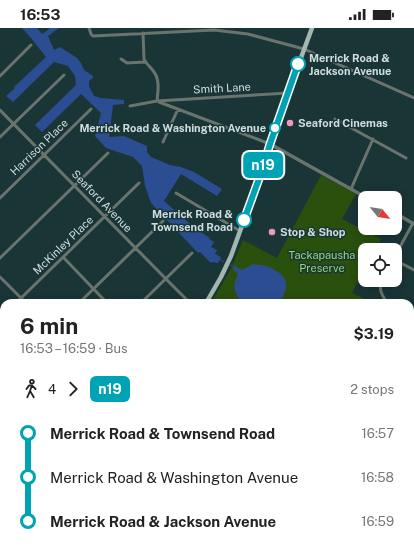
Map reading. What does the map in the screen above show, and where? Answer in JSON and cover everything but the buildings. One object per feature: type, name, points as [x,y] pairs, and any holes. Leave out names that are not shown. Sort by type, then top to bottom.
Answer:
[{"type":"main road","points":[[208,299],[221,278],[231,256],[312,28]]},
{"type":"street","points":[[89,28],[93,36],[214,29],[248,34],[304,49],[414,98]]},
{"type":"street","points":[[136,34],[137,28]]},
{"type":"street","points":[[143,33],[144,58],[157,78],[157,101],[270,144],[358,193]]},
{"type":"street","points":[[0,76],[31,46]]},
{"type":"street","points":[[121,59],[127,62],[146,62]]},
{"type":"street","points":[[0,137],[64,75]]},
{"type":"street","name":"Smith Lane","points":[[130,106],[157,101],[288,93]]},
{"type":"street","name":"Harrison Place","points":[[0,198],[91,109]]},
{"type":"street","points":[[163,142],[178,109]]},
{"type":"street","name":"Seaford Avenue","points":[[0,110],[186,299]]},
{"type":"street","points":[[335,119],[406,158]]},
{"type":"street","points":[[351,189],[373,139]]},
{"type":"street","points":[[0,258],[108,153]]},
{"type":"street","name":"McKinley Place","points":[[21,298],[139,183]]},
{"type":"street","points":[[176,193],[240,231]]},
{"type":"street","points":[[402,217],[414,224],[402,244]]},
{"type":"street","points":[[83,299],[163,221]]},
{"type":"street","points":[[145,299],[192,253]]},
{"type":"street","points":[[63,257],[103,299]]},
{"type":"street","points":[[402,264],[414,270]]},
{"type":"street","points":[[0,277],[21,298]]},
{"type":"street","points":[[380,287],[381,294],[384,299]]},
{"type":"green space","name":"Tackapausha Preserve","points":[[321,175],[356,194],[342,219],[358,227],[358,235],[373,235],[381,239],[379,243],[358,243],[358,281],[352,293],[365,299],[213,299],[231,269],[243,240],[277,258]]},
{"type":"water","points":[[22,28],[37,28],[42,34],[49,28],[59,28],[48,36],[54,50],[60,47],[77,58],[84,70],[93,76],[93,78],[89,81],[89,86],[94,96],[124,100],[124,104],[113,105],[109,137],[124,136],[147,146],[147,152],[151,157],[170,165],[194,172],[222,189],[217,196],[181,174],[164,201],[196,229],[214,242],[211,247],[217,250],[215,254],[221,257],[218,263],[211,263],[200,252],[198,253],[151,203],[145,186],[142,166],[133,157],[106,148],[95,136],[101,113],[81,94],[42,132],[35,125],[76,85],[75,76],[68,66],[54,62],[13,102],[6,96],[46,57]]},
{"type":"water","points":[[253,264],[270,267],[278,272],[285,279],[286,283],[284,295],[282,299],[240,299],[235,289],[235,282],[238,274],[233,269],[235,266],[242,270]]},
{"type":"waterway","points":[[219,259],[224,262]]},
{"type":"waterway","points":[[230,265],[235,268]]},
{"type":"bus line","name":"n19","points":[[244,220],[298,64]]},
{"type":"place","name":"Merrick Road & Jackson Avenue","points":[[298,64]]},
{"type":"place","name":"Seaford Cinemas","points":[[290,123]]},
{"type":"place","name":"Merrick Road & Washington Avenue","points":[[275,128]]},
{"type":"place","name":"Merrick Road & Townsend Road","points":[[244,220]]},
{"type":"place","name":"Stop & Shop","points":[[272,232]]}]
